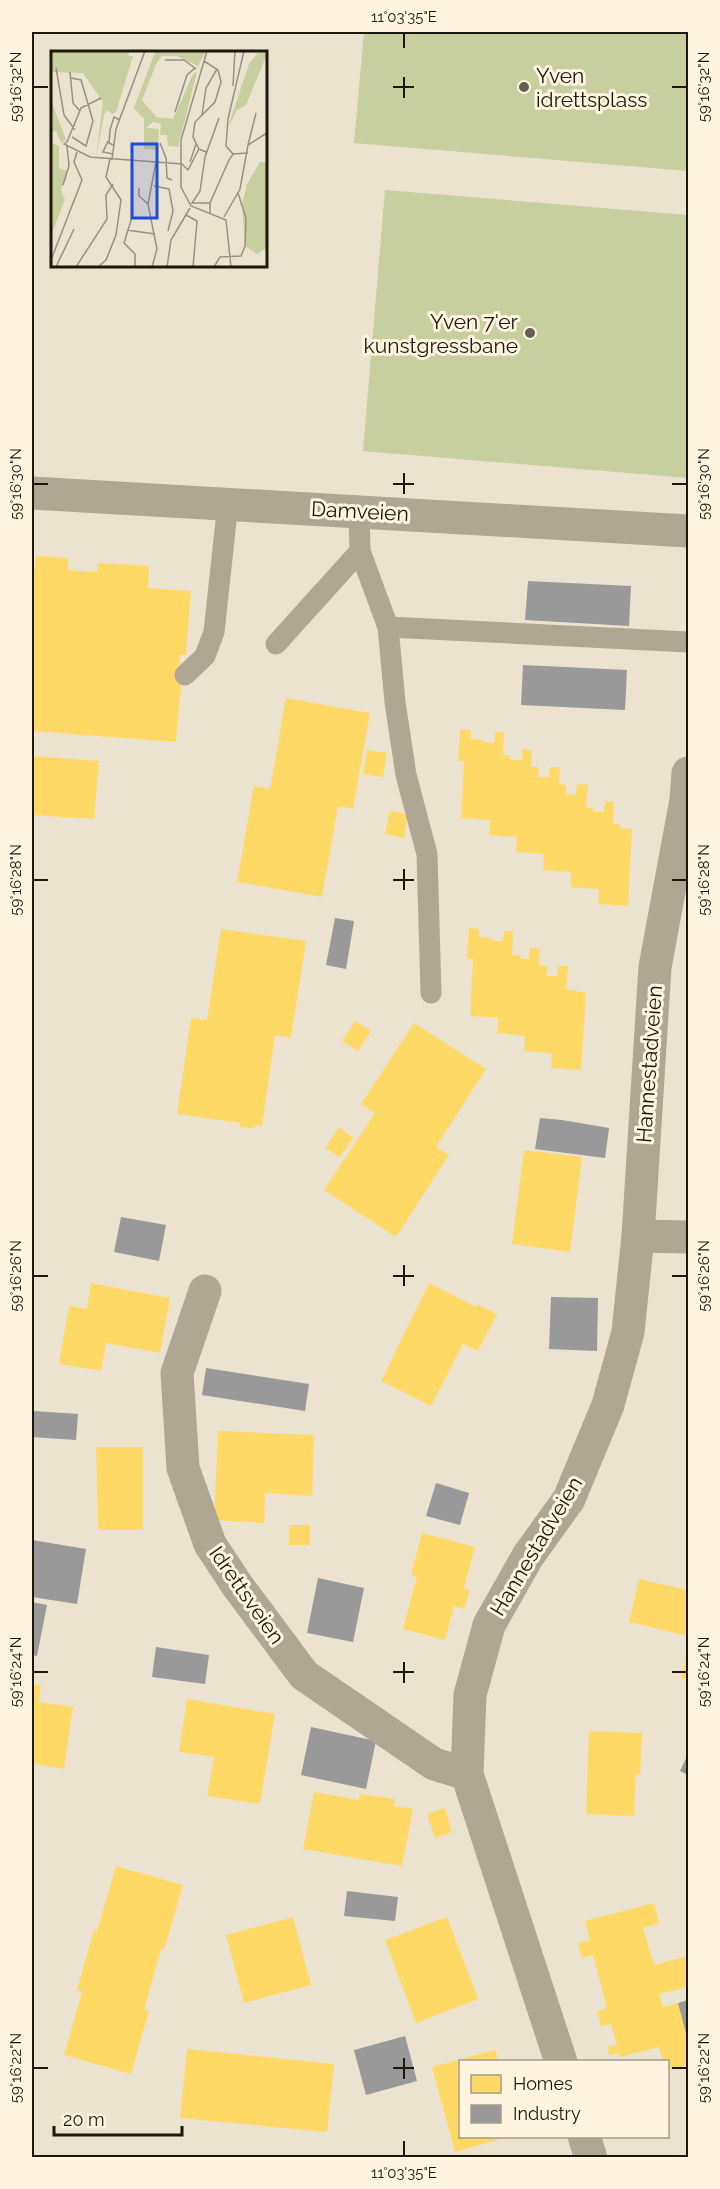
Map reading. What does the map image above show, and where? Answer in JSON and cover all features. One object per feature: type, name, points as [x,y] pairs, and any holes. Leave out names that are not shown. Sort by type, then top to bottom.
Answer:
[{"type":"street","name":"Damveien","points":[[32,493],[688,531]]},
{"type":"street","name":"Hannestadveien","points":[[561,2060],[467,1774],[470,1695],[489,1625],[528,1556],[569,1499],[608,1405],[628,1332],[638,1236],[655,967],[686,800],[688,773]]},
{"type":"street","points":[[638,1236],[688,1238]]},
{"type":"street","name":"Idrettsveien","points":[[205,1291],[177,1373],[183,1468],[210,1544],[237,1585],[304,1674],[434,1764],[467,1774]]},
{"type":"street","points":[[585,2138],[591,2157]]},
{"type":"lane","points":[[185,675],[205,656],[214,632],[228,503]]},
{"type":"lane","points":[[359,511],[360,551],[388,627],[395,702],[406,775],[427,854],[431,993]]},
{"type":"lane","points":[[276,644],[360,551]]},
{"type":"lane","points":[[388,627],[688,642]]},
{"type":"green space","name":"Yven idrettsplass","points":[[364,32],[688,32],[688,171],[354,143]]},
{"type":"green space","name":"Yven 7'er kunstgressbane","points":[[385,190],[688,215],[688,478],[363,451]]},
{"type":"building: Homes","points":[[36,556],[68,558],[68,570],[97,572],[98,563],[149,566],[148,588],[191,591],[186,655],[180,655],[179,671],[182,672],[176,742],[32,731],[32,568],[35,568]]},
{"type":"building: Homes","points":[[286,698],[370,713],[353,809],[338,806],[322,897],[237,882],[254,786],[270,789]]},
{"type":"building: Homes","points":[[460,730],[471,730],[471,739],[494,743],[495,732],[504,732],[503,755],[510,756],[510,760],[522,760],[522,749],[532,750],[531,767],[539,767],[538,777],[549,777],[550,767],[560,767],[559,784],[566,785],[566,794],[576,795],[577,784],[588,785],[586,807],[593,808],[593,812],[604,812],[605,801],[614,802],[613,824],[620,824],[620,828],[632,829],[628,906],[598,904],[599,889],[571,887],[571,872],[543,870],[544,854],[516,852],[517,837],[489,835],[490,820],[461,818],[464,761],[458,761]]},
{"type":"building: Homes","points":[[367,750],[387,753],[383,777],[363,774]]},
{"type":"building: Homes","points":[[32,756],[99,761],[94,819],[32,815]]},
{"type":"building: Homes","points":[[390,811],[408,814],[404,838],[385,834]]},
{"type":"building: Homes","points":[[469,928],[479,929],[479,937],[492,938],[492,941],[503,941],[504,931],[513,931],[512,955],[520,955],[520,958],[529,959],[530,948],[540,949],[539,965],[548,966],[547,976],[557,976],[558,966],[568,966],[566,989],[586,993],[581,1070],[551,1068],[552,1053],[524,1051],[525,1036],[497,1033],[498,1018],[470,1016],[473,959],[467,959]]},
{"type":"building: Homes","points":[[221,929],[306,941],[291,1038],[275,1035],[262,1126],[255,1125],[255,1128],[240,1127],[240,1123],[177,1114],[191,1018],[207,1020]]},
{"type":"building: Homes","points":[[355,1021],[371,1031],[358,1051],[342,1041]]},
{"type":"building: Homes","points":[[414,1023],[486,1069],[436,1147],[449,1155],[396,1237],[324,1190],[375,1113],[361,1104]]},
{"type":"building: Homes","points":[[339,1127],[353,1138],[340,1157],[325,1148]]},
{"type":"building: Homes","points":[[524,1150],[582,1157],[570,1252],[512,1244]]},
{"type":"building: Homes","points":[[91,1283],[170,1298],[160,1353],[106,1343],[101,1371],[59,1364],[69,1306],[87,1309]]},
{"type":"building: Homes","points":[[429,1283],[476,1307],[477,1304],[497,1314],[478,1351],[463,1344],[431,1406],[381,1381]]},
{"type":"building: Homes","points":[[218,1431],[314,1435],[312,1496],[265,1493],[264,1523],[214,1520]]},
{"type":"building: Homes","points":[[96,1447],[143,1447],[143,1530],[98,1530]]},
{"type":"building: Homes","points":[[289,1525],[310,1525],[310,1545],[289,1545]]},
{"type":"building: Homes","points":[[422,1533],[475,1547],[464,1588],[470,1590],[464,1609],[454,1606],[445,1640],[403,1629],[417,1576],[411,1575]]},
{"type":"building: Homes","points":[[639,1579],[688,1590],[688,1636],[629,1622]]},
{"type":"building: Homes","points":[[688,1650],[688,1680],[681,1679]]},
{"type":"building: Homes","points":[[32,1684],[41,1685],[39,1702],[73,1707],[64,1769],[35,1764],[34,1771],[32,1771]]},
{"type":"building: Homes","points":[[187,1699],[275,1714],[260,1804],[207,1796],[214,1757],[179,1752]]},
{"type":"building: Homes","points":[[589,1731],[642,1733],[640,1774],[636,1774],[634,1816],[586,1814]]},
{"type":"building: Homes","points":[[314,1792],[359,1800],[360,1794],[395,1799],[394,1806],[413,1809],[402,1866],[303,1849]]},
{"type":"building: Homes","points":[[445,1808],[452,1832],[435,1838],[427,1814]]},
{"type":"building: Homes","points":[[116,1866],[183,1885],[164,1950],[161,1949],[144,2010],[149,2011],[131,2074],[64,2055],[82,1992],[77,1990]]},
{"type":"building: Homes","points":[[654,1903],[659,1923],[643,1928],[654,1965],[688,1956],[688,1987],[659,1994],[663,2007],[678,2003],[688,2037],[688,2065],[669,2071],[669,2060],[662,2060],[659,2047],[620,2057],[618,2053],[609,2055],[608,2047],[617,2045],[611,2024],[601,2026],[597,2011],[607,2008],[593,1955],[582,1958],[578,1943],[590,1940],[585,1921]]},
{"type":"building: Homes","points":[[293,1917],[311,1985],[244,2003],[226,1935]]},
{"type":"building: Homes","points":[[447,1917],[478,1999],[416,2023],[385,1940]]},
{"type":"building: Homes","points":[[187,2049],[334,2064],[327,2132],[180,2118]]},
{"type":"building: Homes","points":[[495,2050],[498,2060],[459,2060],[459,2138],[504,2138],[455,2152],[432,2067]]},
{"type":"building: Industry","points":[[528,581],[631,586],[629,626],[525,620]]},
{"type":"building: Industry","points":[[523,665],[627,670],[625,710],[521,705]]},
{"type":"building: Industry","points":[[335,918],[354,921],[346,969],[326,965]]},
{"type":"building: Industry","points":[[540,1118],[609,1128],[605,1158],[535,1149]]},
{"type":"building: Industry","points":[[121,1217],[166,1225],[159,1261],[114,1252]]},
{"type":"building: Industry","points":[[551,1297],[598,1298],[597,1351],[549,1349]]},
{"type":"building: Industry","points":[[206,1368],[309,1384],[305,1411],[202,1395]]},
{"type":"building: Industry","points":[[34,1411],[78,1414],[76,1440],[32,1437]]},
{"type":"building: Industry","points":[[436,1483],[469,1493],[460,1525],[426,1516]]},
{"type":"building: Industry","points":[[32,1540],[86,1549],[77,1604],[32,1597]]},
{"type":"building: Industry","points":[[318,1578],[364,1588],[353,1642],[307,1633]]},
{"type":"building: Industry","points":[[32,1602],[47,1605],[37,1656],[32,1655]]},
{"type":"building: Industry","points":[[156,1647],[209,1655],[205,1684],[152,1677]]},
{"type":"building: Industry","points":[[311,1727],[376,1741],[366,1789],[301,1775]]},
{"type":"building: Industry","points":[[688,1754],[688,1775],[680,1771]]},
{"type":"building: Industry","points":[[347,1891],[398,1897],[395,1921],[344,1916]]},
{"type":"building: Industry","points":[[688,2000],[688,2041],[678,2003]]},
{"type":"building: Industry","points":[[405,2036],[417,2081],[366,2095],[354,2050]]},
{"type":"place","name":"Yven idrettsplass","points":[[524,87]]},
{"type":"place","name":"Yven 7'er kunstgressbane","points":[[530,333]]}]
